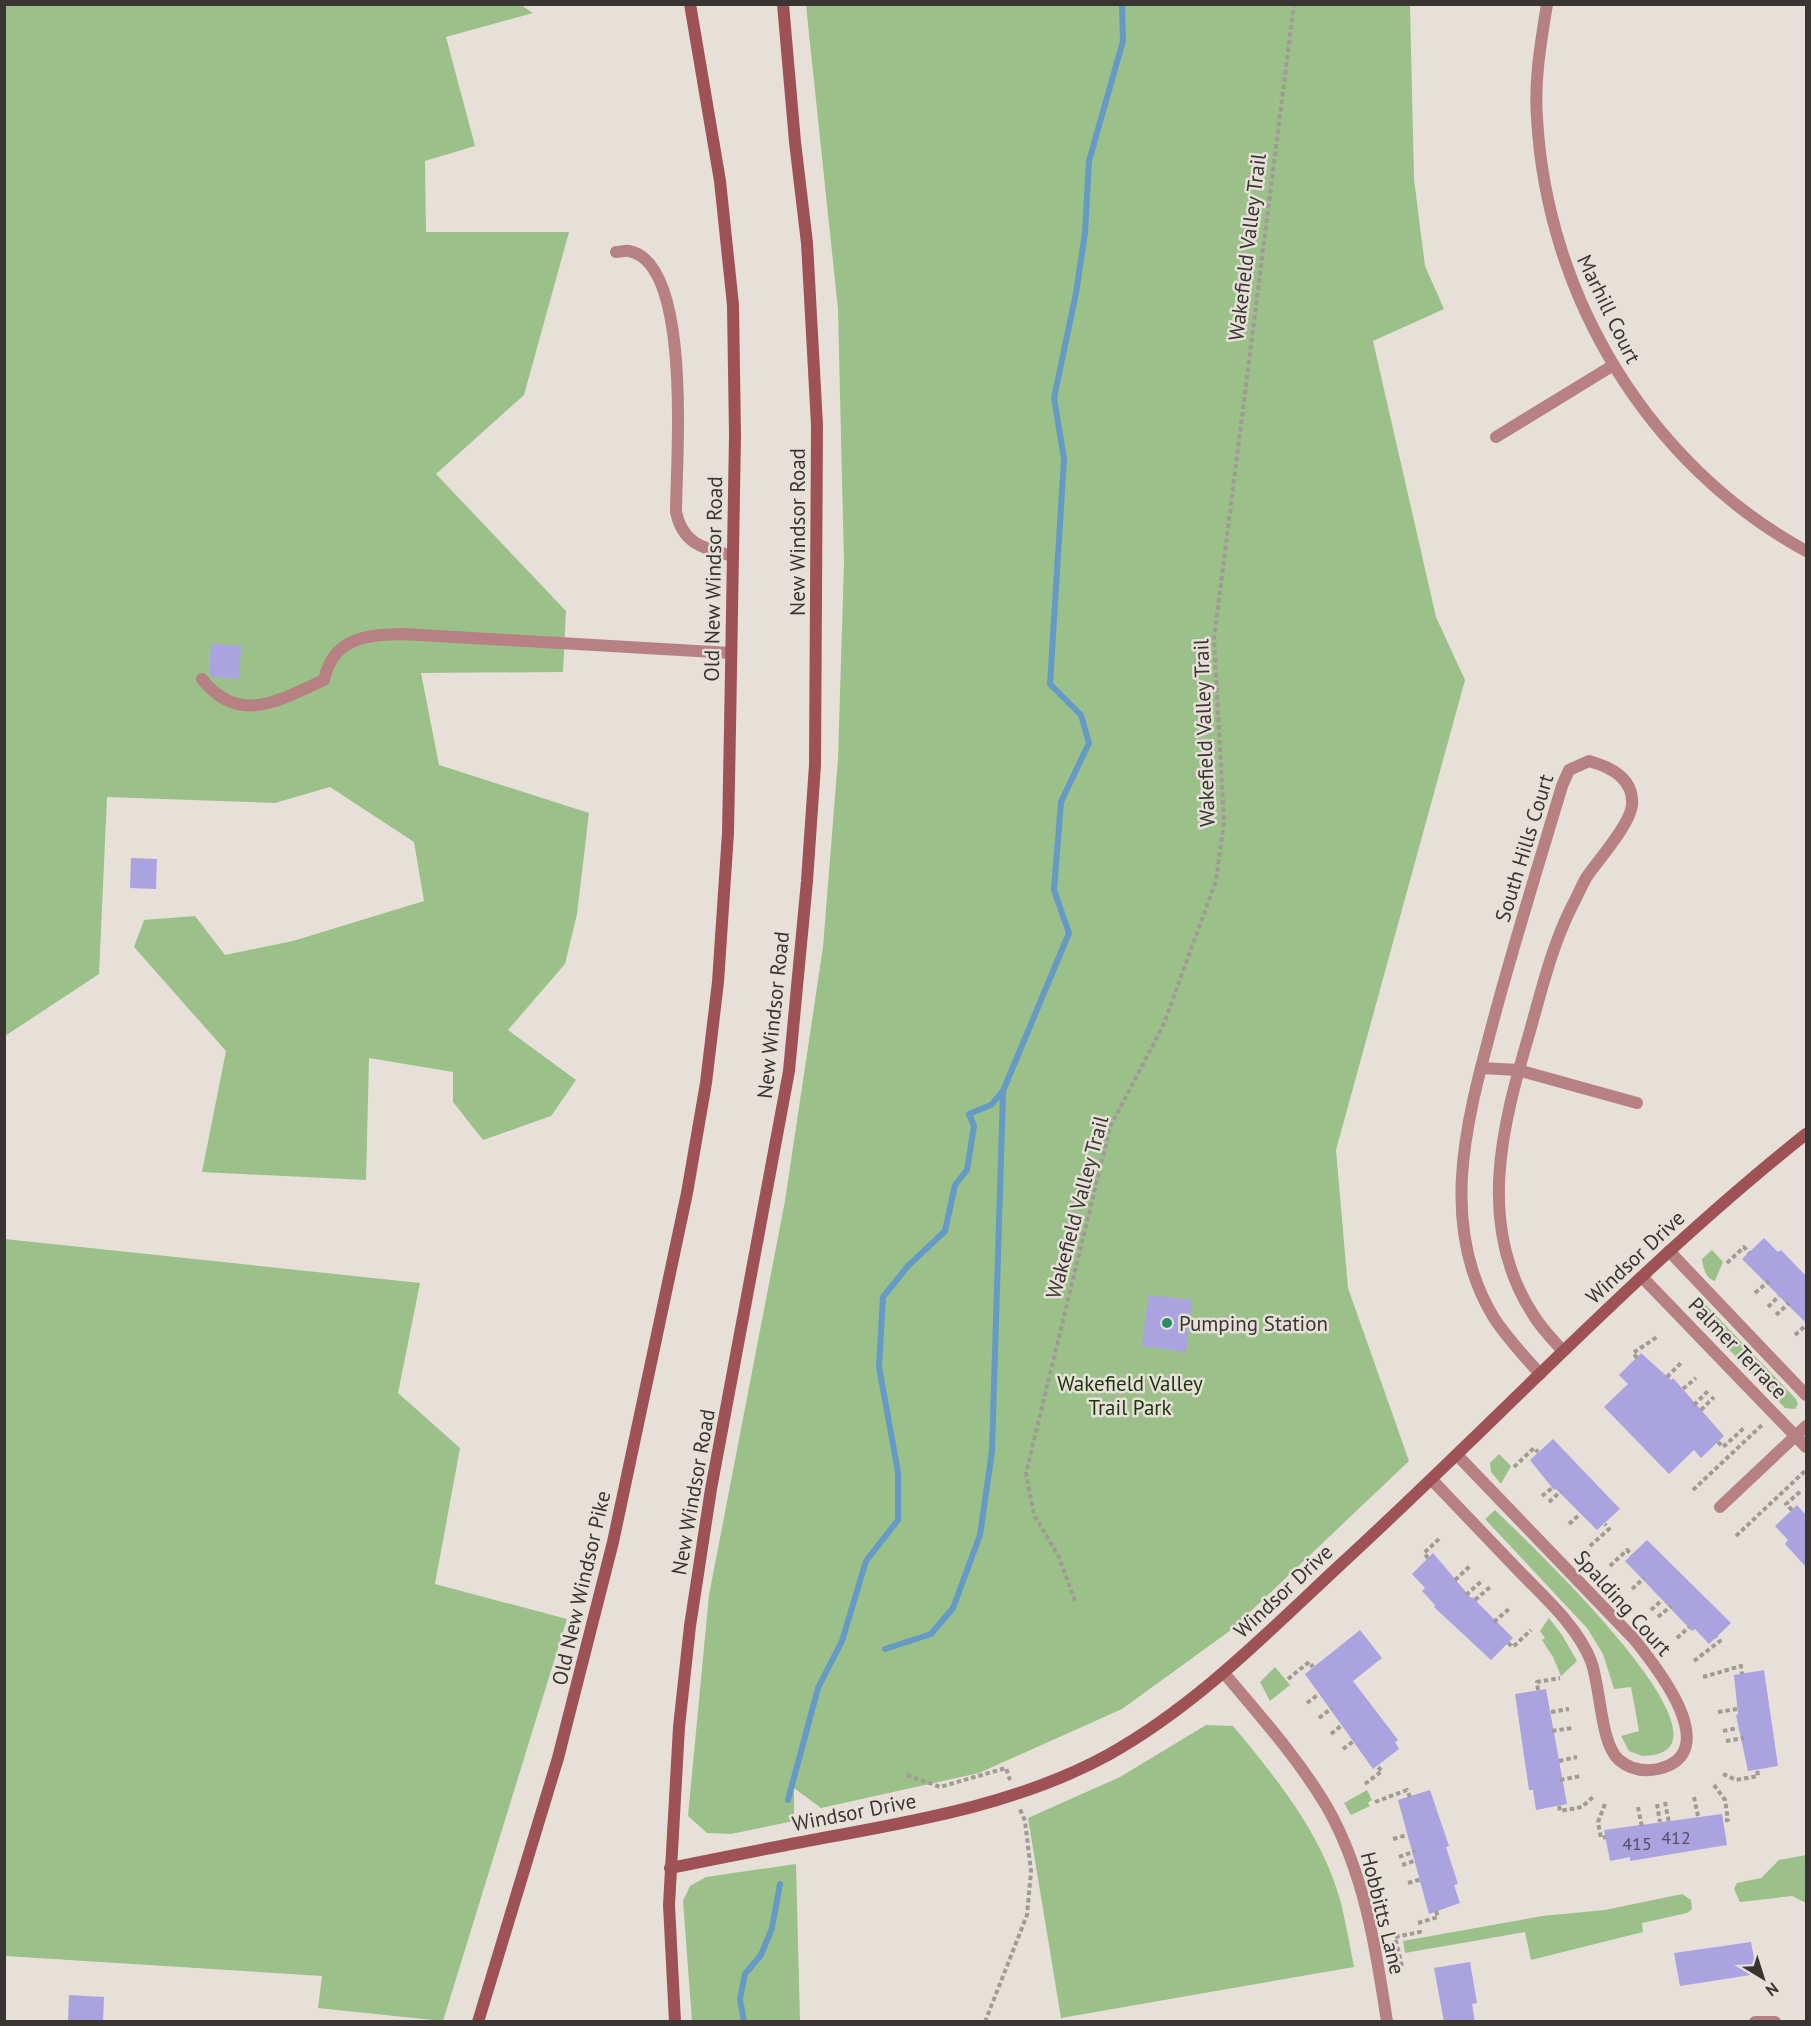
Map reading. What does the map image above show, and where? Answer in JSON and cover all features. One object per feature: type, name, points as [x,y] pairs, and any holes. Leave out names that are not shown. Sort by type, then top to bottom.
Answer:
[{"type":"street","name":"Old New Windsor Road","points":[[690,4],[720,181],[733,304],[735,435],[728,832],[718,982],[694,1155]]},
{"type":"street","name":"New Windsor Road","points":[[675,2022],[669,1905],[679,1727],[692,1615],[711,1489],[789,1071],[807,881],[815,765],[817,425],[807,243],[783,4]]},
{"type":"street","name":"Marhill Court","points":[[1547,4],[1538,60],[1537,117],[1546,191],[1563,260],[1612,366],[1653,425],[1695,469],[1750,516],[1806,551]]},
{"type":"street","points":[[616,252],[630,251],[644,259],[654,270],[674,327],[677,361],[676,512],[679,525],[687,537],[701,547],[733,555]]},
{"type":"street","points":[[1496,436],[1612,366]]},
{"type":"street","points":[[202,679],[213,693],[226,702],[237,705],[253,705],[280,699],[324,680],[327,665],[347,644],[363,637],[377,635],[404,634],[731,653]]},
{"type":"street","name":"South Hills Court","points":[[1540,1374],[1515,1347],[1493,1316],[1479,1284],[1466,1242],[1460,1172],[1465,1138],[1481,1068],[1562,786],[1569,770],[1589,760],[1617,773],[1627,782],[1632,793],[1632,808],[1585,880],[1564,921],[1551,954],[1503,1130],[1498,1177],[1498,1209],[1516,1280],[1534,1317],[1563,1351]]},
{"type":"street","points":[[1481,1068],[1518,1070],[1637,1103]]},
{"type":"street","name":"Windsor Drive","points":[[670,1868],[906,1823],[1014,1794],[1107,1755],[1149,1729],[1224,1673],[1458,1456],[1563,1351],[1669,1251],[1806,1134]]},
{"type":"street","name":"Old New Windsor Pike","points":[[478,2022],[586,1660],[671,1276],[694,1155]]},
{"type":"street","name":"Palmer Terrace","points":[[1669,1251],[1806,1395]]},
{"type":"street","name":"Palmer Terrace","points":[[1642,1277],[1806,1447]]},
{"type":"street","points":[[1720,1507],[1806,1426]]},
{"type":"street","name":"Spalding Court","points":[[1432,1480],[1557,1611],[1583,1645],[1596,1677],[1605,1735],[1610,1749],[1619,1760],[1631,1767],[1645,1770],[1671,1763],[1681,1754],[1687,1732],[1673,1693],[1656,1666],[1634,1639],[1458,1456]]},
{"type":"street","name":"Hobbitts Lane","points":[[1224,1673],[1307,1776],[1345,1845],[1361,1888],[1371,1929],[1387,2022]]},
{"type":"street","points":[[1755,2022],[1775,2022]]},
{"type":"path","name":"Wakefield Valley Trail","points":[[1075,1601],[1059,1557],[1034,1515],[1026,1473],[1110,1127],[1163,1026],[1216,881],[1224,822],[1214,639],[1294,4]]},
{"type":"path","points":[[1727,1263],[1744,1247],[1749,1253]]},
{"type":"path","points":[[1755,1293],[1768,1281]]},
{"type":"path","points":[[1768,1307],[1779,1296]]},
{"type":"path","points":[[1776,1315],[1790,1303]]},
{"type":"path","points":[[1795,1335],[1805,1326]]},
{"type":"path","points":[[1637,1358],[1633,1353],[1657,1337]]},
{"type":"path","points":[[1667,1377],[1681,1363]]},
{"type":"path","points":[[1683,1389],[1696,1378]]},
{"type":"path","points":[[1694,1405],[1708,1391]]},
{"type":"path","points":[[1701,1410],[1714,1397]]},
{"type":"path","points":[[1693,1490],[1767,1420]]},
{"type":"path","points":[[1718,1442],[1723,1447],[1744,1428]]},
{"type":"path","points":[[1514,1467],[1534,1448],[1538,1452]]},
{"type":"path","points":[[1736,1536],[1806,1470]]},
{"type":"path","points":[[1542,1496],[1552,1488]]},
{"type":"path","points":[[1792,1510],[1786,1504],[1802,1490]]},
{"type":"path","points":[[1549,1502],[1561,1491]]},
{"type":"path","points":[[1569,1524],[1580,1514]]},
{"type":"path","points":[[1590,1546],[1609,1528],[1605,1524]]},
{"type":"path","points":[[1428,1558],[1424,1553],[1441,1537]]},
{"type":"path","points":[[1610,1566],[1627,1550],[1632,1555]]},
{"type":"path","points":[[1455,1580],[1470,1566]]},
{"type":"path","points":[[1632,1589],[1644,1578]]},
{"type":"path","points":[[1466,1595],[1483,1580]]},
{"type":"path","points":[[1475,1600],[1490,1587]]},
{"type":"path","points":[[1651,1610],[1662,1600]]},
{"type":"path","points":[[1659,1617],[1671,1606]]},
{"type":"path","points":[[1494,1622],[1510,1608]]},
{"type":"path","points":[[1677,1638],[1689,1627]]},
{"type":"path","points":[[1508,1643],[1513,1647],[1531,1630]]},
{"type":"path","points":[[1694,1661],[1720,1641],[1716,1637]]},
{"type":"path","points":[[1288,1678],[1309,1662],[1314,1667]]},
{"type":"path","points":[[1702,1677],[1741,1666],[1742,1674]]},
{"type":"path","points":[[1538,1690],[1537,1682],[1560,1678]]},
{"type":"path","points":[[1307,1703],[1318,1694]]},
{"type":"path","points":[[1319,1718],[1332,1708]]},
{"type":"path","points":[[1718,1712],[1737,1708]]},
{"type":"path","points":[[1551,1712],[1569,1709]]},
{"type":"path","points":[[1331,1734],[1342,1725]]},
{"type":"path","points":[[1551,1731],[1572,1728]]},
{"type":"path","points":[[1723,1731],[1738,1728]]},
{"type":"path","points":[[1726,1741],[1744,1738]]},
{"type":"path","points":[[1343,1749],[1355,1740]]},
{"type":"path","points":[[1559,1761],[1577,1757]]},
{"type":"path","points":[[1365,1784],[1382,1771],[1377,1766]]},
{"type":"path","points":[[907,1775],[940,1787],[1006,1768],[1025,1821],[1031,1871],[1027,1915],[985,2022]]},
{"type":"path","points":[[1723,1774],[1736,1780],[1758,1776],[1757,1769]]},
{"type":"path","points":[[1560,1780],[1581,1776]]},
{"type":"path","points":[[1714,1785],[1725,1800],[1728,1820],[1723,1821]]},
{"type":"path","points":[[1375,1802],[1407,1790],[1410,1797]]},
{"type":"path","points":[[1559,1806],[1560,1811],[1582,1807],[1593,1797]]},
{"type":"path","points":[[1694,1797],[1698,1816]]},
{"type":"path","points":[[1665,1802],[1669,1823]]},
{"type":"path","points":[[1605,1804],[1598,1822],[1601,1838],[1606,1837]]},
{"type":"path","points":[[1657,1804],[1660,1822]]},
{"type":"path","points":[[1638,1807],[1642,1828]]},
{"type":"path","points":[[1393,1839],[1407,1835]]},
{"type":"path","points":[[1399,1857],[1415,1851]]},
{"type":"path","points":[[1402,1865],[1414,1861]]},
{"type":"path","points":[[1408,1883],[1422,1879]]},
{"type":"path","points":[[1402,1966],[1395,1937],[1420,1932],[1418,1926],[1438,1917],[1437,1911]]},
{"type":"green space","points":[[5,5],[521,5],[533,13],[446,37],[475,146],[425,161],[426,232],[569,232],[524,395],[436,474],[566,611],[563,672],[421,673],[439,765],[589,813],[577,914],[565,964],[508,1030],[576,1080],[551,1116],[483,1140],[453,1102],[453,1072],[369,1058],[366,1180],[202,1172],[226,1051],[134,947],[144,920],[195,916],[225,955],[293,941],[424,901],[414,842],[330,787],[275,803],[107,797],[99,974],[5,1036]]},
{"type":"green space","name":"Wakefield Valley Trail Park","points":[[806,5],[1410,5],[1414,179],[1425,266],[1444,309],[1373,341],[1436,617],[1465,680],[1336,1150],[1348,1288],[1409,1461],[1231,1630],[1122,1709],[979,1773],[821,1808],[794,1788],[794,1821],[731,1834],[707,1833],[688,1816],[709,1595],[785,1201],[823,947],[838,759],[844,563],[838,309]]},
{"type":"green space","points":[[5,1239],[420,1283],[398,1393],[460,1448],[435,1584],[567,1619],[443,2021],[318,2008],[322,1976],[5,1956]]},
{"type":"green space","points":[[1712,1250],[1723,1262],[1715,1281],[1707,1276],[1702,1259]]},
{"type":"green space","points":[[1706,1305],[1796,1399],[1798,1404],[1795,1409],[1785,1408],[1695,1314]]},
{"type":"green space","points":[[1499,1454],[1511,1466],[1501,1484],[1491,1472],[1490,1463]]},
{"type":"green space","points":[[1495,1510],[1581,1597],[1620,1640],[1652,1683],[1671,1720],[1670,1746],[1642,1756],[1629,1751],[1621,1736],[1639,1731],[1631,1687],[1614,1689],[1603,1654],[1587,1628],[1485,1519]]},
{"type":"green space","points":[[1549,1618],[1577,1661],[1561,1676],[1542,1640],[1545,1638],[1540,1631]]},
{"type":"green space","points":[[1275,1667],[1290,1685],[1270,1701],[1260,1682]]},
{"type":"green space","points":[[1206,1725],[1233,1726],[1282,1787],[1311,1831],[1333,1878],[1341,1903],[1354,1967],[1061,2018],[1028,1818],[1120,1777]]},
{"type":"green space","points":[[1367,1790],[1372,1800],[1368,1803],[1370,1806],[1351,1815],[1344,1803]]},
{"type":"green space","points":[[1806,1855],[1806,1903],[1792,1896],[1740,1902],[1734,1889],[1737,1883],[1761,1878],[1779,1860]]},
{"type":"green space","points":[[796,1864],[800,2021],[692,2021],[683,1901],[690,1886],[706,1877]]},
{"type":"green space","points":[[1682,1894],[1691,1900],[1692,1909],[1687,1913],[1642,1923],[1643,1932],[1531,1960],[1525,1932],[1405,1953],[1403,1941],[1542,1916],[1605,1910]]},
{"type":"building","points":[[211,644],[241,646],[239,679],[212,677],[209,674]]},
{"type":"building","points":[[131,858],[157,859],[156,889],[130,888]]},
{"type":"building","points":[[1764,1238],[1778,1252],[1781,1250],[1806,1276],[1806,1323],[1742,1259]]},
{"type":"building","name":"Pumping Station","points":[[1148,1295],[1192,1300],[1186,1352],[1142,1346]]},
{"type":"building","points":[[1641,1353],[1671,1380],[1673,1378],[1724,1436],[1701,1458],[1694,1450],[1669,1474],[1604,1407],[1628,1384],[1619,1375]]},
{"type":"building","points":[[1553,1439],[1620,1509],[1597,1530],[1556,1489],[1554,1490],[1530,1460]]},
{"type":"building","points":[[1797,1505],[1806,1515],[1806,1567],[1785,1544],[1788,1540],[1775,1526]]},
{"type":"building","points":[[1647,1540],[1731,1623],[1709,1644],[1695,1629],[1692,1631],[1625,1561]]},
{"type":"building","points":[[1433,1553],[1471,1598],[1513,1638],[1491,1660],[1434,1607],[1435,1605],[1422,1591],[1425,1588],[1412,1574]]},
{"type":"building","points":[[1360,1630],[1382,1658],[1353,1681],[1398,1740],[1395,1742],[1399,1749],[1373,1769],[1305,1674]]},
{"type":"building","points":[[1764,1670],[1778,1766],[1748,1771],[1736,1715],[1738,1714],[1734,1675]]},
{"type":"building","points":[[1546,1689],[1567,1804],[1536,1810],[1533,1790],[1529,1790],[1515,1694]]},
{"type":"building","points":[[1430,1790],[1449,1846],[1446,1847],[1458,1884],[1454,1885],[1460,1903],[1429,1914],[1398,1800]]},
{"type":"building","points":[[1722,1814],[1727,1845],[1630,1861],[1630,1857],[1610,1861],[1604,1830]]},
{"type":"building","points":[[1751,1942],[1757,1974],[1680,1986],[1674,1953]]},
{"type":"building","points":[[1470,1962],[1477,2003],[1472,2004],[1475,2022],[1444,2022],[1434,1968]]},
{"type":"building","points":[[69,1995],[104,1997],[103,2022],[68,2022]]},
{"type":"waterway","points":[[788,1800],[818,1688],[842,1641],[866,1561],[898,1520],[898,1472],[879,1367],[883,1297],[908,1266],[945,1231],[955,1185],[967,1170],[974,1126],[969,1114],[991,1105],[1003,1091],[1069,933],[1054,890],[1061,802],[1089,743],[1081,715],[1050,684],[1064,459],[1054,398],[1076,293],[1085,233],[1089,161],[1123,41],[1122,4]]},
{"type":"waterway","points":[[885,1649],[931,1634],[953,1608],[980,1535],[992,1451],[1003,1092]]},
{"type":"waterway","points":[[744,2022],[740,1999],[745,1974],[761,1955],[772,1928],[780,1884]]},
{"type":"place","name":"Pumping Station","points":[[1167,1323]]}]
